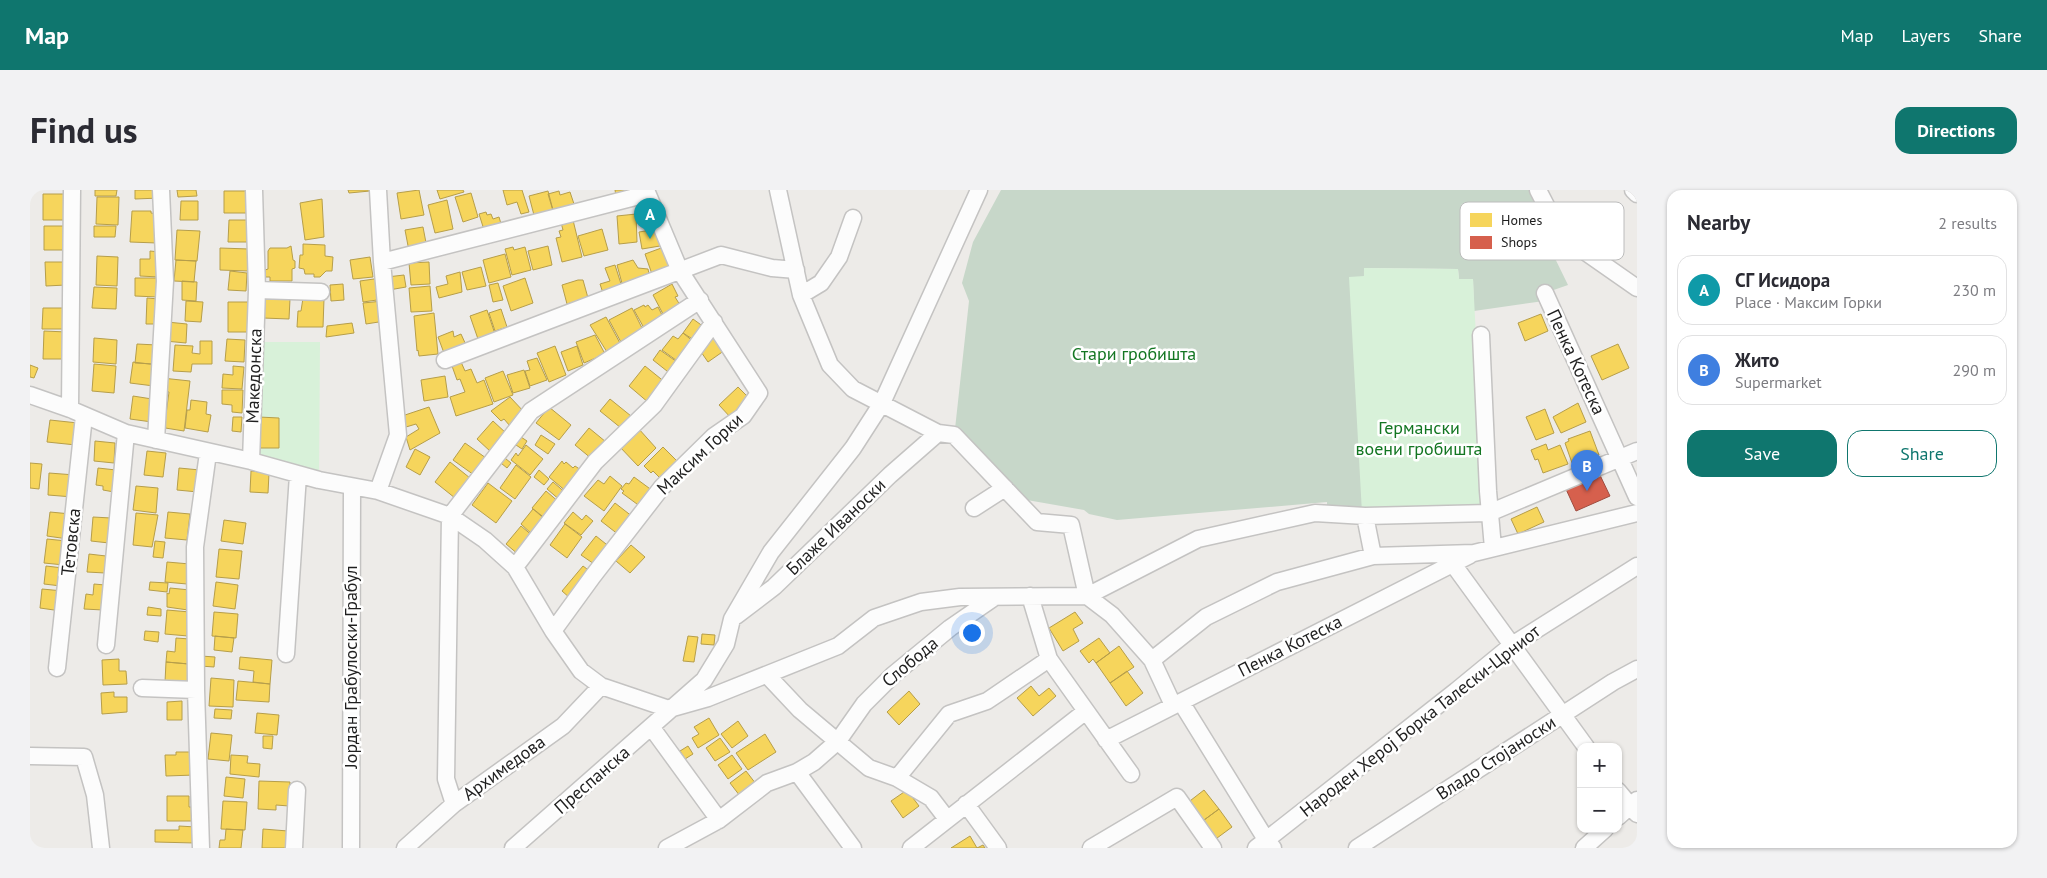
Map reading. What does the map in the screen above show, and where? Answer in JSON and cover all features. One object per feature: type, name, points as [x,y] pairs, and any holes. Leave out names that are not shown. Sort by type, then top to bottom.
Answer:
[{"type":"street","points":[[72,190],[77,412]]},
{"type":"street","points":[[156,440],[165,281],[161,190]]},
{"type":"street","name":"Македонска","points":[[251,461],[257,290],[254,190]]},
{"type":"street","points":[[378,190],[382,262],[398,435],[378,491]]},
{"type":"street","points":[[778,190],[801,296],[830,365],[853,389],[938,433],[954,435],[1037,522],[1071,525],[1087,596],[1112,615],[1152,660],[1266,846]]},
{"type":"street","name":"Блаже Иваноски","points":[[669,710],[704,680],[726,644],[732,619],[771,552],[853,448],[882,403],[979,190]]},
{"type":"street","points":[[1538,190],[1544,202]]},
{"type":"street","points":[[1633,190],[1637,194]]},
{"type":"street","name":"Максим Горки","points":[[382,262],[646,192],[680,271],[759,393],[743,416],[714,436],[662,486],[553,631]]},
{"type":"street","points":[[801,296],[821,283],[839,257],[853,218]]},
{"type":"street","points":[[445,360],[720,255],[772,268],[796,270]]},
{"type":"street","points":[[1598,260],[1637,288]]},
{"type":"street","points":[[257,290],[321,292]]},
{"type":"street","name":"Пенка Котеска","points":[[1545,293],[1637,497]]},
{"type":"street","points":[[454,804],[446,779],[450,516],[531,411],[700,300]]},
{"type":"street","points":[[515,567],[595,462],[654,406],[714,322]]},
{"type":"street","points":[[1481,335],[1489,513],[1493,548]]},
{"type":"street","points":[[30,395],[126,433],[208,453],[251,461],[298,475],[378,491],[450,516],[485,540],[515,567],[553,631],[581,671],[601,686],[669,710],[708,698],[838,646],[874,618],[921,602],[960,598],[1087,596],[1198,539],[1314,513],[1364,516],[1489,513],[1637,450]]},
{"type":"street","name":"Тетовска","points":[[57,668],[77,412]]},
{"type":"street","points":[[106,645],[126,433]]},
{"type":"street","name":"Блаже Иваноски","points":[[732,619],[774,588],[890,475],[938,433]]},
{"type":"street","points":[[201,848],[196,690],[196,547],[208,453]]},
{"type":"street","points":[[286,654],[298,475]]},
{"type":"street","name":"Јордан Грабулоски-Грабул","points":[[351,848],[352,487]]},
{"type":"street","points":[[974,508],[1004,488]]},
{"type":"street","name":"Пенка Котеска","points":[[1106,740],[1452,559],[1637,513]]},
{"type":"street","points":[[1364,516],[1373,556]]},
{"type":"street","name":"Пенка Котеска","points":[[1152,660],[1206,617],[1277,582],[1373,556],[1452,559]]},
{"type":"street","points":[[1452,559],[1583,743]]},
{"type":"street","name":"Народен Херој Борка Талески-Црниот","points":[[1266,846],[1512,645],[1637,566]]},
{"type":"street","points":[[1030,596],[1048,659],[1130,774]]},
{"type":"street","name":"Слобода","points":[[667,848],[719,820],[767,783],[797,772],[814,762],[838,741],[864,704],[893,675],[950,628],[995,597]]},
{"type":"street","points":[[897,778],[949,714],[986,701],[1048,659]]},
{"type":"street","name":"Владо Стојаноски","points":[[1357,848],[1613,682],[1637,669]]},
{"type":"street","points":[[767,675],[800,710],[868,768],[897,778],[931,798],[947,819]]},
{"type":"street","name":"Архимедова","points":[[405,848],[454,804],[563,726],[601,686]]},
{"type":"street","points":[[142,688],[196,690]]},
{"type":"street","name":"Преспанска","points":[[513,848],[652,728],[669,710]]},
{"type":"street","points":[[911,848],[1086,711]]},
{"type":"street","points":[[652,728],[719,820]]},
{"type":"street","points":[[30,756],[84,757],[95,796],[101,848]]},
{"type":"street","points":[[797,772],[853,848]]},
{"type":"street","points":[[294,848],[297,790]]},
{"type":"street","points":[[1091,848],[1177,796],[1213,848]]},
{"type":"street","points":[[1622,797],[1631,809]]},
{"type":"street","points":[[966,804],[998,848]]},
{"type":"street","points":[[1584,848],[1601,833]]},
{"type":"green space","name":"Стари гробишта","points":[[1001,190],[1538,190],[1544,202],[1460,202],[1460,260],[1556,260],[1568,285],[1545,293],[1544,301],[1474,311],[1473,279],[1459,279],[1458,269],[1364,268],[1362,513],[1327,509],[1327,502],[1117,520],[1089,514],[1084,510],[1027,500],[955,429],[969,301],[962,283],[973,242]]},
{"type":"green space","name":"Германски воени гробишта","points":[[1364,268],[1458,269],[1459,279],[1473,279],[1485,510],[1362,513],[1349,277],[1364,276]]},
{"type":"green space","points":[[255,342],[320,342],[319,480],[251,461]]},
{"type":"building: Homes","points":[[95,190],[117,190],[116,196],[95,196]]},
{"type":"building: Homes","points":[[135,190],[160,190],[160,198],[135,199]]},
{"type":"building: Homes","points":[[177,190],[196,190],[197,196],[178,197]]},
{"type":"building: Homes","points":[[348,190],[370,190],[370,191],[349,193]]},
{"type":"building: Homes","points":[[419,190],[424,215],[401,219],[397,193]]},
{"type":"building: Homes","points":[[437,190],[463,190],[464,192],[440,199]]},
{"type":"building: Homes","points":[[503,190],[522,190],[529,212],[521,214],[517,202],[507,205]]},
{"type":"building: Homes","points":[[615,190],[637,190],[616,196]]},
{"type":"building: Homes","points":[[224,191],[249,191],[249,213],[224,213]]},
{"type":"building: Homes","points":[[548,191],[554,214],[535,219],[529,196]]},
{"type":"building: Homes","points":[[559,191],[560,195],[570,192],[575,207],[554,214],[548,194]]},
{"type":"building: Homes","points":[[471,193],[478,217],[463,222],[455,197]]},
{"type":"building: Homes","points":[[43,194],[66,194],[66,220],[43,220]]},
{"type":"building: Homes","points":[[97,197],[119,197],[118,225],[96,224]]},
{"type":"building: Homes","points":[[322,199],[324,237],[305,240],[300,203]]},
{"type":"building: Homes","points":[[447,200],[453,229],[435,233],[428,205]]},
{"type":"building: Homes","points":[[181,201],[198,201],[198,220],[180,220]]},
{"type":"building: Homes","points":[[132,211],[151,211],[151,213],[159,214],[157,243],[130,242]]},
{"type":"building: Homes","points":[[486,212],[487,215],[491,214],[493,219],[499,217],[502,227],[485,233],[479,214]]},
{"type":"building: Homes","points":[[636,214],[637,242],[619,244],[617,216]]},
{"type":"building: Homes","points":[[572,216],[582,257],[562,262],[556,238],[561,237],[559,231],[563,230],[560,219]]},
{"type":"building: Homes","points":[[229,220],[248,220],[247,242],[228,242]]},
{"type":"building: Homes","points":[[44,226],[64,226],[64,250],[44,250]]},
{"type":"building: Homes","points":[[94,226],[116,226],[115,237],[94,237]]},
{"type":"building: Homes","points":[[423,227],[427,248],[409,251],[405,230]]},
{"type":"building: Homes","points":[[602,229],[608,250],[584,256],[578,236]]},
{"type":"building: Homes","points":[[658,229],[660,246],[642,249],[639,232]]},
{"type":"building: Homes","points":[[177,230],[200,231],[197,261],[175,260]]},
{"type":"building: Homes","points":[[303,244],[325,245],[325,256],[333,257],[332,271],[326,271],[320,277],[314,277],[314,274],[305,274],[304,269],[299,268],[300,255],[303,255]]},
{"type":"building: Homes","points":[[291,246],[293,260],[295,261],[295,268],[292,269],[292,281],[270,281],[270,277],[265,277],[265,270],[268,269],[268,251],[270,248],[287,248]]},
{"type":"building: Homes","points":[[548,246],[552,265],[533,270],[528,251]]},
{"type":"building: Homes","points":[[513,247],[514,250],[525,247],[531,270],[512,275],[505,249]]},
{"type":"building: Homes","points":[[664,247],[672,270],[653,277],[645,254]]},
{"type":"building: Homes","points":[[220,248],[249,249],[248,271],[220,270]]},
{"type":"building: Homes","points":[[150,251],[160,252],[159,277],[140,276],[140,259],[150,259]]},
{"type":"building: Homes","points":[[505,254],[511,277],[489,283],[483,260]]},
{"type":"building: Homes","points":[[97,256],[118,257],[117,286],[96,285]]},
{"type":"building: Homes","points":[[370,257],[373,277],[353,279],[350,260]]},
{"type":"building: Homes","points":[[176,260],[196,261],[194,282],[174,281]]},
{"type":"building: Homes","points":[[633,260],[638,268],[648,269],[650,279],[623,287],[617,265]]},
{"type":"building: Homes","points":[[45,262],[65,262],[66,285],[46,286]]},
{"type":"building: Homes","points":[[429,262],[430,284],[411,285],[409,263]]},
{"type":"building: Homes","points":[[615,265],[622,287],[603,293],[600,284],[610,281],[605,268]]},
{"type":"building: Homes","points":[[481,267],[486,286],[467,290],[462,272]]},
{"type":"building: Homes","points":[[230,271],[247,273],[246,291],[228,290]]},
{"type":"building: Homes","points":[[460,272],[462,292],[439,298],[436,287],[448,284],[446,276]]},
{"type":"building: Homes","points":[[404,275],[406,287],[389,290],[387,277]]},
{"type":"building: Homes","points":[[135,278],[159,278],[158,297],[135,296]]},
{"type":"building: Homes","points":[[381,278],[384,299],[363,302],[360,281]]},
{"type":"building: Homes","points":[[525,278],[533,303],[511,311],[503,286]]},
{"type":"building: Homes","points":[[583,280],[588,298],[567,304],[562,285]]},
{"type":"building: Homes","points":[[182,281],[197,282],[196,301],[182,300]]},
{"type":"building: Homes","points":[[498,283],[503,300],[493,302],[489,285]]},
{"type":"building: Homes","points":[[343,284],[344,300],[331,301],[330,285]]},
{"type":"building: Homes","points":[[672,284],[678,296],[675,297],[680,305],[663,314],[653,295]]},
{"type":"building: Homes","points":[[430,286],[432,311],[411,312],[409,288]]},
{"type":"building: Homes","points":[[94,287],[117,288],[116,309],[92,308]]},
{"type":"building: Homes","points":[[147,298],[159,299],[157,324],[146,324]]},
{"type":"building: Homes","points":[[303,298],[324,299],[323,327],[297,327],[298,311],[301,311]]},
{"type":"building: Homes","points":[[264,299],[290,299],[289,319],[263,318]]},
{"type":"building: Homes","points":[[186,301],[203,302],[201,322],[185,321]]},
{"type":"building: Homes","points":[[383,301],[385,321],[366,324],[363,303]]},
{"type":"building: Homes","points":[[228,302],[248,302],[248,332],[228,332]]},
{"type":"building: Homes","points":[[644,305],[645,307],[648,305],[652,310],[658,307],[663,317],[644,328],[634,310]]},
{"type":"building: Homes","points":[[43,308],[66,308],[65,329],[42,329]]},
{"type":"building: Homes","points":[[632,308],[644,332],[622,344],[609,320]]},
{"type":"building: Homes","points":[[501,309],[507,327],[495,331],[489,313]]},
{"type":"building: Homes","points":[[487,310],[495,334],[478,339],[470,316]]},
{"type":"building: Homes","points":[[434,313],[438,354],[419,356],[414,316]]},
{"type":"building: Homes","points":[[1541,314],[1548,331],[1525,341],[1518,323]]},
{"type":"building: Homes","points":[[606,317],[621,345],[607,352],[590,325]]},
{"type":"building: Homes","points":[[693,319],[704,327],[694,340],[683,333]]},
{"type":"building: Homes","points":[[167,322],[187,324],[186,343],[165,341]]},
{"type":"building: Homes","points":[[352,323],[354,333],[326,337],[327,326]]},
{"type":"building: Homes","points":[[716,330],[728,348],[708,362],[699,349]]},
{"type":"building: Homes","points":[[44,331],[67,332],[66,359],[43,359]]},
{"type":"building: Homes","points":[[453,331],[454,337],[461,334],[466,345],[444,353],[438,337]]},
{"type":"building: Homes","points":[[683,333],[695,343],[680,363],[662,350],[673,336],[678,339]]},
{"type":"building: Homes","points":[[595,335],[605,354],[584,363],[576,342]]},
{"type":"building: Homes","points":[[94,338],[117,340],[116,364],[93,362]]},
{"type":"building: Homes","points":[[227,339],[245,340],[244,362],[225,361]]},
{"type":"building: Homes","points":[[200,341],[212,341],[212,364],[192,364],[191,372],[173,371],[175,345],[193,346],[192,353],[200,354]]},
{"type":"building: Homes","points":[[137,344],[157,345],[155,364],[135,363]]},
{"type":"building: Homes","points":[[1618,344],[1629,368],[1602,380],[1591,356]]},
{"type":"building: Homes","points":[[555,346],[566,375],[549,382],[537,353]]},
{"type":"building: Homes","points":[[577,346],[583,365],[568,371],[561,352]]},
{"type":"building: Homes","points":[[660,350],[680,364],[672,375],[653,360]]},
{"type":"building: Homes","points":[[537,358],[547,380],[530,386],[525,371],[530,370],[527,361]]},
{"type":"building: Homes","points":[[133,362],[157,365],[154,386],[130,383]]},
{"type":"building: Homes","points":[[461,362],[465,371],[471,369],[477,383],[484,380],[493,404],[456,416],[450,397],[465,392],[460,379],[457,380],[452,366]]},
{"type":"building: Homes","points":[[94,364],[116,366],[114,393],[92,391]]},
{"type":"building: Homes","points":[[30,365],[38,368],[34,378],[30,377]]},
{"type":"building: Homes","points":[[233,366],[244,367],[242,389],[222,388],[223,374],[233,375]]},
{"type":"building: Homes","points":[[645,366],[666,383],[649,403],[629,386]]},
{"type":"building: Homes","points":[[524,370],[530,388],[513,393],[507,375]]},
{"type":"building: Homes","points":[[503,371],[513,395],[494,402],[485,378]]},
{"type":"building: Homes","points":[[445,376],[448,397],[424,401],[421,380]]},
{"type":"building: Homes","points":[[162,378],[190,381],[184,431],[159,427],[159,414],[166,414],[169,392],[160,391]]},
{"type":"building: Homes","points":[[738,387],[752,401],[732,419],[719,405]]},
{"type":"building: Homes","points":[[222,390],[243,390],[242,413],[232,412],[232,405],[222,404]]},
{"type":"building: Homes","points":[[133,396],[152,399],[152,422],[130,419]]},
{"type":"building: Homes","points":[[510,397],[525,413],[510,426],[504,419],[501,421],[491,411]]},
{"type":"building: Homes","points":[[610,399],[631,416],[621,428],[600,411]]},
{"type":"building: Homes","points":[[191,400],[207,402],[206,414],[211,415],[208,432],[185,428],[187,410],[190,410]]},
{"type":"building: Homes","points":[[1578,403],[1586,422],[1561,433],[1553,417]]},
{"type":"building: Homes","points":[[429,407],[440,433],[410,450],[406,437],[419,429],[416,424],[406,427],[402,416]]},
{"type":"building: Homes","points":[[549,407],[571,425],[559,440],[536,423]]},
{"type":"building: Homes","points":[[1545,409],[1554,433],[1536,440],[1526,417]]},
{"type":"building: Homes","points":[[233,417],[242,417],[241,432],[232,431]]},
{"type":"building: Homes","points":[[259,417],[279,418],[279,448],[259,448]]},
{"type":"building: Homes","points":[[50,420],[78,423],[76,445],[47,442]]},
{"type":"building: Homes","points":[[493,421],[507,434],[491,452],[477,439]]},
{"type":"building: Homes","points":[[589,428],[606,442],[592,459],[575,445]]},
{"type":"building: Homes","points":[[638,428],[656,448],[638,466],[619,446]]},
{"type":"building: Homes","points":[[1590,431],[1599,455],[1572,463],[1565,443],[1569,441],[1568,439]]},
{"type":"building: Homes","points":[[515,433],[527,441],[522,449],[510,441]]},
{"type":"building: Homes","points":[[541,435],[555,444],[548,454],[535,445]]},
{"type":"building: Homes","points":[[95,441],[115,443],[114,463],[94,461]]},
{"type":"building: Homes","points":[[465,443],[486,458],[474,475],[453,460]]},
{"type":"building: Homes","points":[[1546,444],[1548,450],[1560,445],[1568,464],[1543,473],[1538,459],[1535,460],[1531,450]]},
{"type":"building: Homes","points":[[526,445],[543,459],[530,475],[511,460],[516,453],[518,456]]},
{"type":"building: Homes","points":[[663,447],[680,464],[663,481],[653,471],[651,473],[644,466]]},
{"type":"building: Homes","points":[[415,449],[430,457],[420,475],[406,467]]},
{"type":"building: Homes","points":[[147,451],[166,453],[163,477],[144,475]]},
{"type":"building: Homes","points":[[500,454],[511,463],[507,468],[496,459]]},
{"type":"building: Homes","points":[[562,461],[564,464],[566,462],[573,468],[575,466],[581,470],[567,492],[549,477]]},
{"type":"building: Homes","points":[[450,462],[470,478],[455,498],[435,482]]},
{"type":"building: Homes","points":[[30,463],[42,464],[39,489],[30,488]]},
{"type":"building: Homes","points":[[516,465],[531,477],[515,499],[500,488]]},
{"type":"building: Homes","points":[[98,468],[116,470],[114,492],[103,490],[103,486],[96,485]]},
{"type":"building: Homes","points":[[179,468],[200,470],[198,492],[177,490]]},
{"type":"building: Homes","points":[[539,470],[549,479],[544,485],[534,477]]},
{"type":"building: Homes","points":[[251,471],[269,473],[268,493],[250,492]]},
{"type":"building: Homes","points":[[49,473],[75,475],[73,497],[48,495]]},
{"type":"building: Homes","points":[[610,476],[622,486],[604,511],[584,496],[598,480],[604,484]]},
{"type":"building: Homes","points":[[634,477],[653,491],[641,507],[622,493],[624,491],[621,489],[626,483],[629,484]]},
{"type":"building: Homes","points":[[553,482],[567,494],[561,501],[547,489]]},
{"type":"building: Homes","points":[[488,483],[512,501],[496,523],[472,505]]},
{"type":"building: Homes","points":[[136,486],[158,488],[156,513],[133,510]]},
{"type":"building: Homes","points":[[546,491],[560,503],[546,519],[532,508]]},
{"type":"building: Homes","points":[[615,503],[633,517],[619,535],[601,521]]},
{"type":"building: Homes","points":[[1537,507],[1544,522],[1518,534],[1511,519]]},
{"type":"building: Homes","points":[[533,509],[547,521],[534,536],[521,524]]},
{"type":"building: Homes","points":[[50,512],[71,514],[68,539],[47,536]]},
{"type":"building: Homes","points":[[168,512],[190,514],[187,540],[165,538]]},
{"type":"building: Homes","points":[[573,512],[582,520],[586,515],[593,521],[581,535],[564,523]]},
{"type":"building: Homes","points":[[136,513],[158,515],[152,547],[133,545]]},
{"type":"building: Homes","points":[[93,517],[111,518],[109,543],[91,541]]},
{"type":"building: Homes","points":[[224,520],[246,523],[243,544],[221,541]]},
{"type":"building: Homes","points":[[565,524],[582,537],[567,558],[550,545]]},
{"type":"building: Homes","points":[[521,526],[534,537],[519,555],[506,544]]},
{"type":"building: Homes","points":[[596,536],[611,548],[597,566],[581,555]]},
{"type":"building: Homes","points":[[47,539],[67,541],[64,565],[44,563]]},
{"type":"building: Homes","points":[[155,541],[165,542],[163,558],[153,557]]},
{"type":"building: Homes","points":[[631,545],[645,557],[630,573],[616,561]]},
{"type":"building: Homes","points":[[219,549],[242,551],[239,579],[216,577]]},
{"type":"building: Homes","points":[[89,554],[106,556],[105,573],[87,572]]},
{"type":"building: Homes","points":[[167,562],[190,564],[187,584],[165,582]]},
{"type":"building: Homes","points":[[46,566],[63,568],[61,586],[44,584]]},
{"type":"building: Homes","points":[[583,566],[591,572],[570,598],[562,591]]},
{"type":"building: Homes","points":[[150,582],[168,583],[167,592],[149,590]]},
{"type":"building: Homes","points":[[216,582],[238,585],[235,609],[213,606]]},
{"type":"building: Homes","points":[[94,584],[105,585],[103,610],[84,609],[86,594],[93,595]]},
{"type":"building: Homes","points":[[170,588],[190,590],[188,610],[167,607],[167,593],[169,594]]},
{"type":"building: Homes","points":[[42,589],[63,591],[61,611],[40,608]]},
{"type":"building: Homes","points":[[148,607],[161,609],[161,616],[147,615]]},
{"type":"building: Homes","points":[[167,610],[190,612],[188,636],[165,634]]},
{"type":"building: Homes","points":[[214,612],[238,614],[236,638],[212,636]]},
{"type":"building: Homes","points":[[1075,612],[1083,623],[1073,629],[1079,641],[1063,651],[1049,628]]},
{"type":"building: Homes","points":[[145,631],[159,632],[158,642],[144,640]]},
{"type":"building: Homes","points":[[702,634],[715,635],[714,645],[701,644]]},
{"type":"building: Homes","points":[[215,636],[234,638],[232,652],[214,650]]},
{"type":"building: Homes","points":[[688,636],[698,637],[694,662],[683,661]]},
{"type":"building: Homes","points":[[176,638],[190,639],[189,664],[166,662],[167,651],[175,652]]},
{"type":"building: Homes","points":[[1099,638],[1110,653],[1096,663],[1093,659],[1089,663],[1080,651]]},
{"type":"building: Homes","points":[[1119,646],[1134,667],[1110,683],[1096,663]]},
{"type":"building: Homes","points":[[201,656],[215,657],[214,667],[200,666]]},
{"type":"building: Homes","points":[[240,657],[272,660],[270,684],[253,682],[254,671],[239,669]]},
{"type":"building: Homes","points":[[119,659],[119,671],[126,671],[127,684],[103,685],[102,660]]},
{"type":"building: Homes","points":[[166,662],[189,664],[187,684],[165,682]]},
{"type":"building: Homes","points":[[1127,671],[1143,693],[1126,706],[1110,683]]},
{"type":"building: Homes","points":[[211,678],[234,680],[233,707],[209,706]]},
{"type":"building: Homes","points":[[238,681],[270,684],[269,702],[236,700]]},
{"type":"building: Homes","points":[[1031,686],[1039,696],[1049,688],[1056,696],[1033,716],[1017,698]]},
{"type":"building: Homes","points":[[909,691],[920,704],[899,725],[887,712]]},
{"type":"building: Homes","points":[[114,692],[114,697],[127,697],[127,712],[102,714],[101,693]]},
{"type":"building: Homes","points":[[182,701],[182,720],[167,720],[167,702]]},
{"type":"building: Homes","points":[[215,709],[232,710],[231,719],[214,718]]},
{"type":"building: Homes","points":[[257,713],[279,715],[277,735],[255,733]]},
{"type":"building: Homes","points":[[709,718],[719,735],[698,748],[692,738],[699,734],[694,727]]},
{"type":"building: Homes","points":[[738,721],[748,736],[732,748],[721,734]]},
{"type":"building: Homes","points":[[211,733],[232,735],[229,761],[208,759]]},
{"type":"building: Homes","points":[[765,734],[776,752],[748,770],[736,753]]},
{"type":"building: Homes","points":[[263,736],[273,736],[272,749],[263,748]]},
{"type":"building: Homes","points":[[720,738],[730,752],[715,761],[706,748]]},
{"type":"building: Homes","points":[[688,746],[693,754],[685,759],[680,751]]},
{"type":"building: Homes","points":[[176,752],[194,752],[195,775],[166,776],[165,755],[176,755]]},
{"type":"building: Homes","points":[[231,755],[248,756],[247,763],[260,764],[259,777],[230,774]]},
{"type":"building: Homes","points":[[732,755],[742,769],[728,779],[718,765]]},
{"type":"building: Homes","points":[[746,771],[756,784],[740,796],[730,783]]},
{"type":"building: Homes","points":[[226,777],[245,779],[243,798],[224,796]]},
{"type":"building: Homes","points":[[259,781],[290,782],[289,806],[276,805],[276,810],[258,809]]},
{"type":"building: Homes","points":[[907,790],[919,806],[903,818],[891,801]]},
{"type":"building: Homes","points":[[1204,790],[1219,809],[1200,823],[1186,804]]},
{"type":"building: Homes","points":[[167,796],[189,796],[189,807],[194,807],[194,821],[167,821]]},
{"type":"building: Homes","points":[[223,801],[247,802],[245,830],[221,829]]},
{"type":"building: Homes","points":[[1219,809],[1232,827],[1213,841],[1200,823]]},
{"type":"building: Homes","points":[[179,826],[196,827],[195,843],[155,842],[155,830],[179,830]]},
{"type":"building: Homes","points":[[226,829],[243,830],[241,848],[219,848],[220,840],[225,840]]},
{"type":"building: Homes","points":[[263,829],[288,831],[286,848],[262,848]]},
{"type":"building: Homes","points":[[970,836],[977,848],[951,848]]},
{"type":"building: Shops","points":[[1598,471],[1610,496],[1576,511],[1565,487]]},
{"type":"place","name":"СГ Исидора","points":[[650,239]]},
{"type":"place","name":"Жито","points":[[1587,491]]}]
